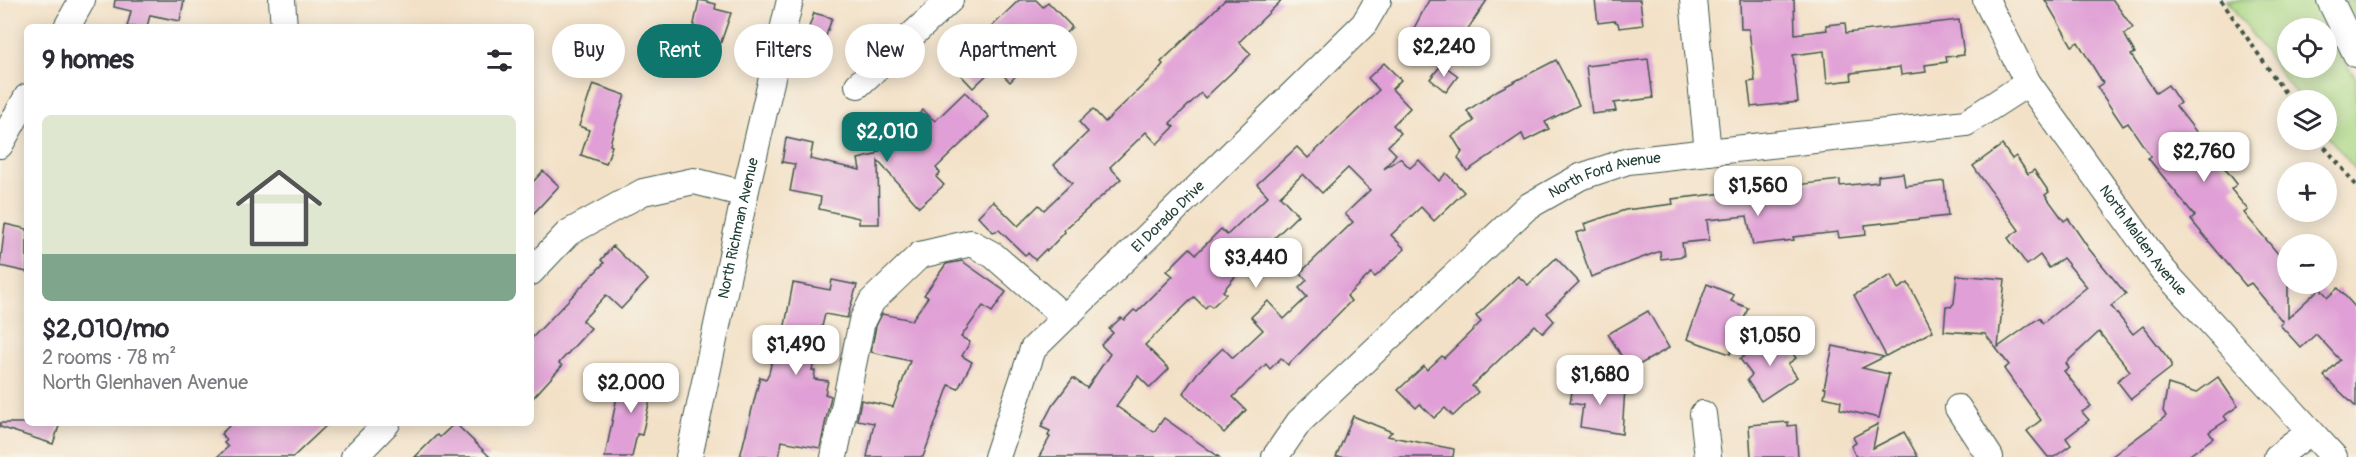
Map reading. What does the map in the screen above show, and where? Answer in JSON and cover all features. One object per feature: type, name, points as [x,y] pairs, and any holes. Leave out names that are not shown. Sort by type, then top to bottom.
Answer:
[{"type":"street","points":[[69,24],[82,0]]},
{"type":"street","points":[[282,0],[284,24]]},
{"type":"street","name":"North Richman Avenue","points":[[689,457],[745,194],[790,0]]},
{"type":"street","points":[[858,85],[950,0]]},
{"type":"street","name":"El Dorado Drive","points":[[997,457],[1033,349],[1063,316],[1364,24],[1378,0]]},
{"type":"street","points":[[1693,0],[1708,152]]},
{"type":"street","name":"North Malden Avenue","points":[[1986,0],[2028,83],[2162,268],[2334,457]]},
{"type":"street","points":[[2330,0],[2356,54]]},
{"type":"street","name":"North Ford Avenue","points":[[1275,457],[1299,422],[1527,207],[1580,177],[1628,160],[1966,123],[2028,83]]},
{"type":"street","points":[[0,145],[24,102]]},
{"type":"street","points":[[534,269],[568,233],[643,192],[694,181],[745,194]]},
{"type":"street","points":[[834,457],[862,321],[872,301],[920,255],[971,243],[993,255],[1063,316]]},
{"type":"street","points":[[1958,408],[1990,457]]},
{"type":"street","points":[[1703,414],[1708,457]]},
{"type":"street","points":[[354,457],[384,426]]},
{"type":"street","points":[[2277,457],[2310,432]]},
{"type":"path","points":[[2221,0],[2283,90]]},
{"type":"path","points":[[2327,150],[2356,185]]},
{"type":"green space","points":[[2227,0],[2315,0],[2323,18],[2277,18],[2277,68]]},
{"type":"green space","points":[[2344,0],[2356,0],[2356,27],[2355,25]]},
{"type":"green space","points":[[2337,51],[2356,78],[2356,170],[2337,147],[2337,90],[2293,90],[2284,78],[2337,78]]},
{"type":"building","points":[[115,0],[184,0],[180,21],[150,15],[148,24],[128,24],[131,11],[114,7]]},
{"type":"building","points":[[699,0],[716,4],[715,9],[731,13],[722,39],[722,24],[694,24]]},
{"type":"building","points":[[1019,0],[1036,0],[1043,7],[1048,2],[1069,24],[994,24]]},
{"type":"building","points":[[1225,0],[1282,0],[1239,42],[1251,54],[1205,98],[1201,93],[1170,123],[1174,127],[1157,144],[1146,132],[1110,167],[1121,179],[1064,230],[1065,232],[1047,251],[1046,249],[1035,260],[1028,253],[1025,255],[999,230],[993,232],[978,216],[993,201],[1018,226],[1039,205],[1044,210],[1072,183],[1054,165],[1088,132],[1079,122],[1093,109],[1105,122],[1156,73],[1163,64],[1161,62]]},
{"type":"building","points":[[1429,0],[1487,0],[1462,38],[1451,32],[1432,61],[1405,45]]},
{"type":"building","points":[[1595,0],[1640,0],[1643,25],[1619,28],[1618,23],[1614,21],[1598,23]]},
{"type":"building","points":[[1740,0],[1794,0],[1795,34],[1827,30],[1826,25],[1845,23],[1846,33],[1959,20],[1964,55],[1946,57],[1947,62],[1925,65],[1926,72],[1901,75],[1900,67],[1851,73],[1852,80],[1827,83],[1824,51],[1793,55],[1798,102],[1751,107],[1748,82],[1755,81],[1749,29],[1741,29]]},
{"type":"building","points":[[2045,0],[2113,0],[2133,28],[2124,34],[2135,53],[2131,55],[2156,93],[2168,85],[2180,103],[2176,106],[2237,184],[2231,189],[2248,210],[2244,213],[2277,253],[2277,294],[2288,294],[2288,318],[2314,294],[2325,294],[2328,297],[2337,294],[2338,288],[2356,308],[2356,407],[2324,376],[2340,360],[2316,334],[2301,348],[2280,325],[2283,322],[2251,283],[2246,286],[2191,220],[2195,216],[2148,158],[2151,157],[2128,123],[2123,126],[2097,87],[2103,83],[2078,42],[2072,46]]},
{"type":"building","points":[[814,13],[832,18],[830,24],[810,24]]},
{"type":"building","points":[[1648,59],[1653,98],[1614,103],[1616,111],[1592,114],[1586,66]]},
{"type":"building","points":[[1556,60],[1579,105],[1545,122],[1549,129],[1525,141],[1522,134],[1467,171],[1458,158],[1462,152],[1452,136],[1474,121],[1467,111],[1498,90]]},
{"type":"building","points":[[1384,63],[1401,80],[1392,89],[1410,108],[1393,125],[1401,133],[1388,146],[1396,154],[1384,169],[1400,158],[1410,168],[1419,160],[1439,181],[1446,173],[1464,192],[1434,221],[1421,207],[1391,235],[1405,249],[1375,277],[1371,273],[1347,296],[1351,301],[1288,365],[1281,358],[1270,369],[1266,364],[1233,397],[1246,410],[1224,433],[1183,393],[1198,372],[1223,348],[1233,358],[1263,330],[1251,317],[1268,301],[1284,319],[1307,297],[1299,288],[1307,280],[1300,273],[1353,222],[1345,214],[1370,190],[1348,168],[1322,193],[1303,174],[1280,196],[1298,215],[1261,251],[1253,242],[1230,264],[1238,273],[1223,291],[1226,294],[1212,307],[1209,304],[1205,308],[1194,297],[1145,345],[1169,369],[1150,388],[1138,376],[1116,406],[1154,432],[1164,418],[1219,457],[1039,457],[1050,437],[1048,436],[1050,431],[1041,427],[1052,406],[1073,378],[1087,388],[1110,354],[1101,345],[1113,333],[1109,329],[1121,318],[1124,320],[1134,310],[1137,312],[1173,276],[1167,271],[1190,248],[1196,254],[1221,229],[1227,235],[1268,196],[1257,184],[1297,147],[1308,158],[1379,90],[1368,78]]},
{"type":"building","points":[[1442,64],[1458,76],[1446,92],[1430,79]]},
{"type":"building","points":[[964,78],[983,78],[973,88]]},
{"type":"building","points":[[593,84],[625,95],[606,164],[581,155],[589,130],[579,126]]},
{"type":"building","points":[[965,92],[989,117],[936,168],[940,173],[936,177],[944,185],[919,207],[878,161],[879,224],[859,224],[859,218],[819,209],[821,197],[790,191],[795,164],[782,162],[786,138],[813,144],[810,159],[860,170],[858,159],[875,155],[923,110],[935,121]]},
{"type":"building","points":[[2002,145],[2012,159],[2016,156],[2028,174],[2034,170],[2049,192],[2045,195],[2064,221],[2068,218],[2089,249],[2126,294],[2111,306],[2133,334],[2143,326],[2171,362],[2171,368],[2131,399],[2117,381],[2130,371],[2099,332],[2066,363],[2069,368],[2064,371],[2091,406],[2082,412],[2089,420],[2066,438],[2071,445],[2054,457],[2048,457],[2027,431],[2041,420],[2004,369],[2009,365],[1985,334],[1944,331],[1946,306],[1951,307],[1954,303],[1957,275],[2005,279],[1998,347],[2039,318],[2043,323],[2087,287],[2063,258],[2049,268],[2040,255],[2027,265],[2008,238],[2019,230],[1973,166]]},
{"type":"building","points":[[543,171],[559,186],[534,213],[534,181]]},
{"type":"building","points":[[1903,173],[1905,186],[1944,181],[1948,216],[1865,225],[1866,235],[1839,238],[1838,232],[1793,237],[1794,240],[1753,245],[1747,216],[1707,220],[1709,240],[1682,243],[1684,256],[1661,259],[1660,251],[1591,277],[1576,233],[1586,230],[1584,224],[1625,210],[1673,204],[1672,199],[1840,180],[1840,186],[1878,182],[1878,176]]},
{"type":"building","points":[[5,224],[24,228],[24,271],[0,266]]},
{"type":"building","points":[[613,246],[648,280],[621,309],[606,295],[582,321],[591,328],[559,363],[562,366],[534,397],[534,336],[604,263],[601,260]]},
{"type":"building","points":[[1556,258],[1579,282],[1547,313],[1554,321],[1543,333],[1535,325],[1472,386],[1478,392],[1453,416],[1445,408],[1434,418],[1420,404],[1416,408],[1398,390],[1424,366],[1427,370],[1442,356],[1444,358],[1481,322],[1476,316],[1518,276],[1528,285]]},
{"type":"building","points":[[962,261],[1006,292],[992,312],[983,306],[961,337],[970,342],[962,356],[972,362],[958,389],[949,385],[923,457],[867,457],[874,423],[857,420],[861,400],[893,407],[910,361],[871,352],[876,326],[882,314],[912,320],[928,297],[924,295],[946,264]]},
{"type":"building","points":[[1891,275],[1898,289],[1908,283],[1933,331],[1886,356],[1854,295]]},
{"type":"building","points":[[832,280],[857,285],[847,318],[825,314],[819,339],[812,370],[815,371],[814,379],[828,381],[825,394],[831,396],[820,448],[782,441],[779,457],[740,457],[760,377],[766,379],[774,351],[780,352],[793,283],[830,290]]},
{"type":"building","points":[[1707,284],[1734,295],[1731,301],[1748,308],[1730,354],[1687,339]]},
{"type":"building","points":[[1648,311],[1669,348],[1630,370],[1608,334]]},
{"type":"building","points":[[1779,333],[1796,358],[1788,364],[1797,377],[1761,401],[1747,380],[1752,375],[1740,359]]},
{"type":"building","points":[[1833,346],[1884,357],[1862,368],[1889,374],[1879,418],[1840,409],[1841,401],[1824,397]]},
{"type":"building","points":[[642,369],[662,373],[658,392],[652,390],[642,435],[637,434],[632,457],[605,457],[620,381],[638,384]]},
{"type":"building","points":[[2218,377],[2238,406],[2224,416],[2227,420],[2209,432],[2213,438],[2187,457],[2111,457],[2166,416],[2163,411],[2168,384],[2196,393]]},
{"type":"building","points":[[1574,381],[1625,388],[1622,434],[1580,427],[1583,405],[1570,403]]},
{"type":"building","points":[[1353,416],[1392,432],[1387,436],[1454,449],[1453,457],[1336,457]]},
{"type":"building","points":[[1788,422],[1788,426],[1796,425],[1798,457],[1751,457],[1749,425]]},
{"type":"building","points":[[0,423],[59,426],[53,444],[0,427]]},
{"type":"building","points":[[1878,424],[1873,448],[1904,432],[1918,457],[1856,457],[1851,446],[1856,443],[1853,437]]},
{"type":"building","points":[[229,426],[326,426],[293,457],[217,457],[228,447],[224,443],[227,440],[221,434]]},
{"type":"building","points":[[452,426],[458,426],[490,457],[415,457],[437,435],[440,437]]}]
